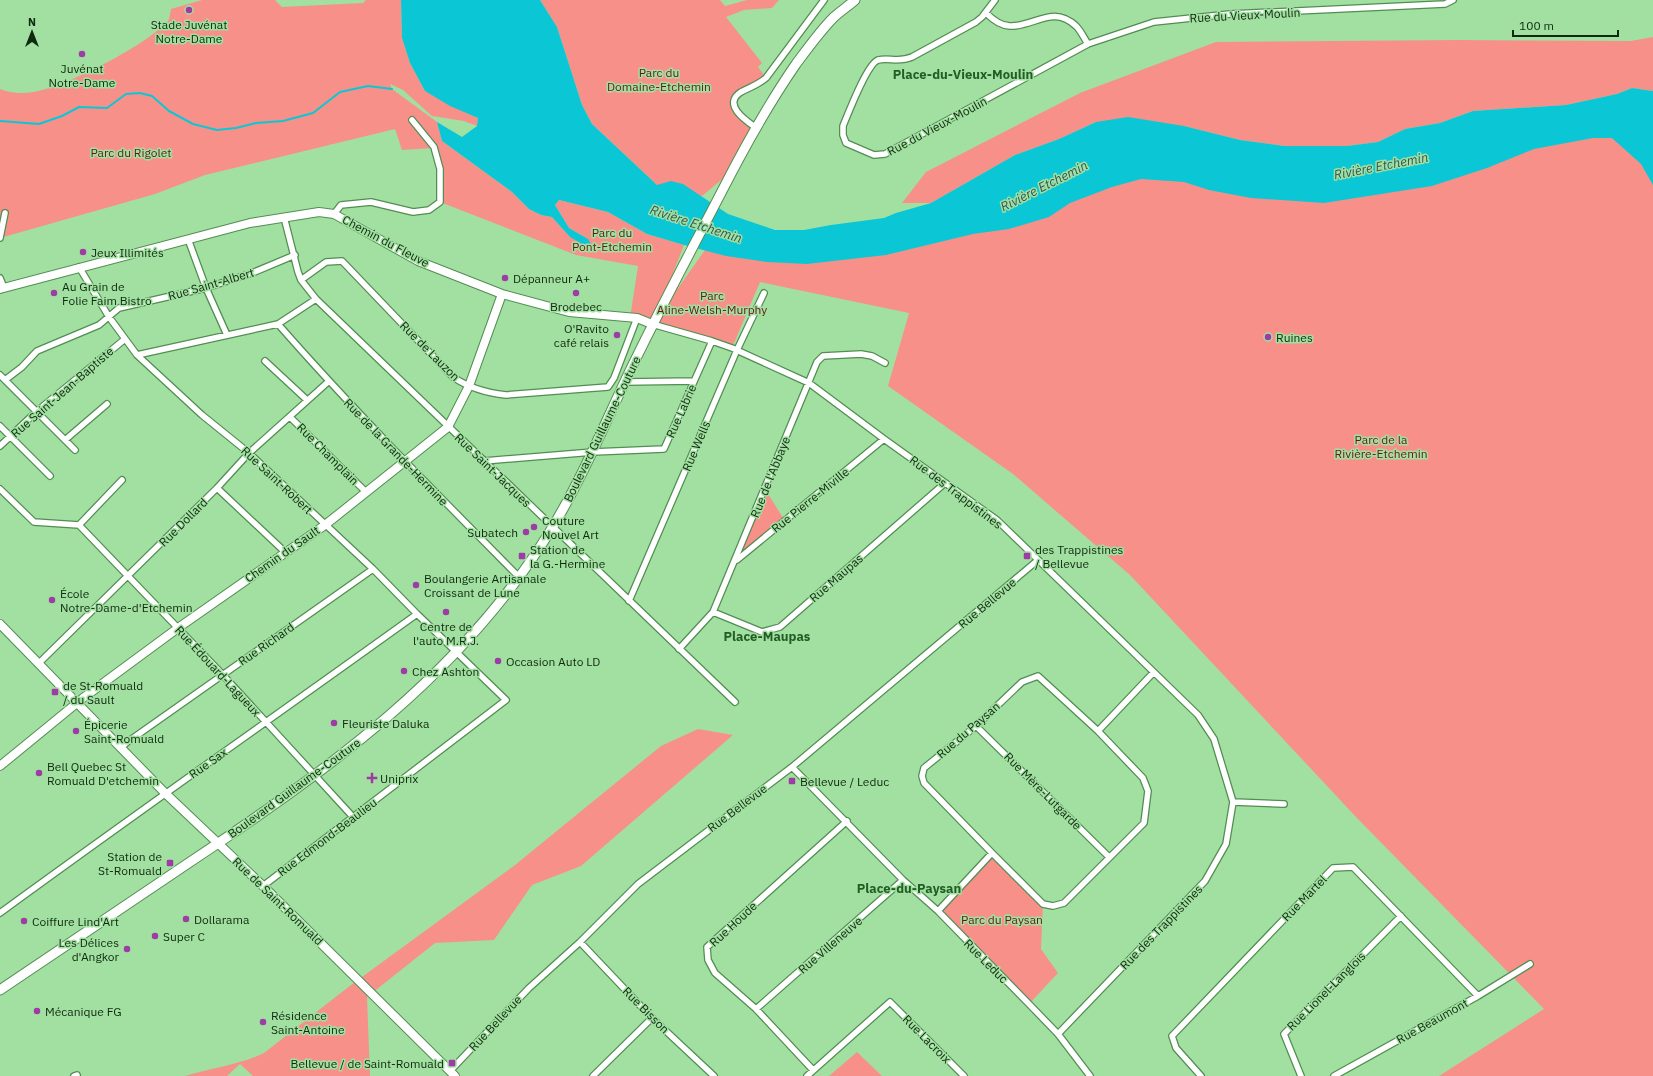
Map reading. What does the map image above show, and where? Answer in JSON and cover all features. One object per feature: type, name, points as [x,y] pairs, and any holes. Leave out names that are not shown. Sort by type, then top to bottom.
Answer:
[{"type":"main road","name":"Boulevard Guillaume-Couture","points":[[0,990],[219,843],[315,776],[378,725],[442,668],[499,604],[552,527],[593,452],[652,324],[755,127],[772,98],[806,51],[833,18],[855,0]]},
{"type":"street","points":[[755,127],[737,113],[734,104],[737,96],[742,92],[756,86],[766,78],[824,0]]},
{"type":"street","name":"Rue du Vieux-Moulin","points":[[995,0],[986,13],[976,22],[912,57],[905,60],[880,60],[874,62],[866,73],[843,126],[843,135],[846,143],[879,156],[893,151],[1088,44],[1154,22],[1230,14],[1445,4],[1453,0]]},
{"type":"street","points":[[986,13],[997,22],[1011,26],[1045,17],[1061,18],[1077,28],[1088,44]]},
{"type":"street","points":[[334,214],[341,205],[356,203],[372,202],[413,212],[429,210],[440,202],[440,169],[434,148],[412,120]]},
{"type":"street","name":"Chemin du Fleuve","points":[[2,288],[250,223],[319,212],[334,214],[418,261],[502,294],[569,312],[638,318],[652,324]]},
{"type":"street","points":[[0,238],[5,213]]},
{"type":"street","name":"Rue Saint-Jacques","points":[[284,217],[301,280],[316,299],[735,702]]},
{"type":"street","points":[[188,239],[206,288],[227,335]]},
{"type":"street","name":"Rue Saint-Albert","points":[[5,380],[22,367],[37,351],[99,325],[119,308],[206,288],[252,273],[295,255]]},
{"type":"street","name":"Rue de Lauzon","points":[[301,280],[326,262],[342,261],[453,377],[469,386],[492,394],[506,395],[608,387],[614,378],[638,318]]},
{"type":"street","name":"Rue Saint-Robert","points":[[80,267],[109,317],[137,355],[202,415],[249,453],[373,569],[506,700]]},
{"type":"street","points":[[0,278],[2,288]]},
{"type":"street","name":"Rue Wells","points":[[629,601],[737,350],[764,293]]},
{"type":"street","name":"Chemin du Sault","points":[[0,766],[76,703],[178,628],[325,525],[448,427],[469,386],[502,294]]},
{"type":"street","points":[[137,355],[278,324],[316,299]]},
{"type":"street","name":"Rue de la Grande-Hermine","points":[[278,324],[328,382],[404,462],[519,577]]},
{"type":"street","name":"Rue des Trappistines","points":[[652,324],[712,340],[809,383],[997,520],[1154,674],[1198,715],[1214,739],[1233,802],[1226,844],[1204,881],[1058,1034]]},
{"type":"street","name":"Rue Saint-Jean-Baptiste","points":[[0,446],[36,412],[125,339]]},
{"type":"street","name":"Rue Labrie","points":[[484,461],[593,452],[664,449],[712,340]]},
{"type":"street","name":"Rue de l'Abbaye","points":[[679,649],[714,612],[817,362],[823,356],[861,354],[872,356],[885,363]]},
{"type":"street","points":[[265,361],[307,400]]},
{"type":"street","points":[[0,375],[75,450]]},
{"type":"street","points":[[625,382],[694,381]]},
{"type":"street","name":"Rue Dollard","points":[[38,664],[217,488],[249,453],[328,382]]},
{"type":"street","points":[[65,440],[107,404]]},
{"type":"street","name":"Rue Champlain","points":[[290,417],[366,492]]},
{"type":"street","points":[[0,426],[50,476]]},
{"type":"street","name":"Rue Pierre-Miville","points":[[736,561],[884,439]]},
{"type":"street","points":[[0,489],[34,522],[79,525],[122,480]]},
{"type":"street","name":"Rue Maupas","points":[[714,612],[762,632],[780,627],[945,483]]},
{"type":"street","points":[[217,488],[285,552]]},
{"type":"street","name":"Rue Édouard-Lagueux","points":[[79,525],[129,575],[354,817]]},
{"type":"street","name":"Rue Bellevue","points":[[453,1073],[529,988],[580,942],[638,884],[792,767],[1038,560]]},
{"type":"street","name":"Rue Richard","points":[[121,748],[373,569]]},
{"type":"street","name":"Rue Sax","points":[[0,913],[165,793],[417,614]]},
{"type":"street","name":"Rue de Saint-Romuald","points":[[0,624],[165,793],[219,843],[453,1073]]},
{"type":"street","points":[[1098,731],[1154,674]]},
{"type":"street","name":"Rue du Paysan","points":[[1038,676],[1098,731],[1143,778],[1148,791],[1144,823],[1064,903],[1053,906],[1043,904],[924,783],[922,776],[924,768],[976,726],[1022,682],[1038,676]]},
{"type":"street","name":"Rue Edmond-Beaulieu","points":[[263,886],[506,700]]},
{"type":"street","name":"Rue Mère-Lutgarde","points":[[976,726],[1109,857]]},
{"type":"street","name":"Rue Leduc","points":[[792,767],[847,821],[903,880],[938,911],[1058,1034],[1090,1076]]},
{"type":"street","points":[[1233,802],[1284,804]]},
{"type":"street","name":"Rue Houde","points":[[813,1070],[756,1010],[715,973],[708,960],[707,947],[847,821]]},
{"type":"street","points":[[938,911],[992,852]]},
{"type":"street","name":"Rue Martel","points":[[1201,1076],[1176,1048],[1172,1036],[1334,868],[1353,868],[1478,996]]},
{"type":"street","name":"Rue Villeneuve","points":[[756,1010],[903,880]]},
{"type":"street","name":"Rue Lionel-Langlois","points":[[1301,1076],[1284,1034],[1401,916]]},
{"type":"street","name":"Rue Bisson","points":[[580,942],[652,1018],[714,1076]]},
{"type":"street","name":"Rue Beaumont","points":[[1334,1076],[1478,996],[1530,964]]},
{"type":"street","name":"Rue Lacroix","points":[[813,1070],[890,1002],[964,1076]]},
{"type":"street","points":[[593,1076],[652,1018]]},
{"type":"street","points":[[807,1076],[813,1070]]},
{"type":"green space","name":"Parc de la Rivière-Etchemin","points":[[202,0],[275,0],[282,7],[363,3],[366,0],[401,0],[402,38],[410,63],[425,91],[478,118],[477,126],[464,121],[432,116],[403,90],[390,84],[392,89],[437,122],[442,141],[512,192],[529,209],[541,215],[552,217],[570,237],[588,239],[569,228],[555,205],[559,200],[608,212],[647,234],[684,245],[654,322],[705,250],[856,240],[1089,163],[1334,177],[1599,119],[1653,129],[1653,1076],[1439,1076],[1544,1009],[1356,817],[1130,575],[1013,474],[888,386],[909,313],[760,282],[732,348],[630,318],[638,266],[576,255],[440,202],[440,169],[434,148],[402,150],[395,129],[205,175],[155,194],[0,238],[0,89],[15,93],[32,92],[56,86],[72,79],[109,62],[144,41],[158,31],[168,21],[171,9]]},
{"type":"green space","name":"Parc du Domaine-Etchemin","points":[[540,0],[720,0],[725,6],[747,0],[779,0],[772,8],[744,10],[726,17],[762,63],[758,67],[766,78],[742,92],[735,101],[742,118],[757,123],[731,172],[702,196],[657,185],[592,124],[582,105],[557,27]]},
{"type":"green space","points":[[1653,37],[1653,91],[1632,88],[1617,94],[1566,105],[1473,111],[1440,123],[1405,129],[1378,142],[1347,146],[1284,146],[1240,140],[1184,126],[1096,122],[1059,139],[1015,155],[931,203],[902,203],[926,172],[1080,93],[1216,42],[1459,40],[1631,41]]},
{"type":"green space","points":[[765,489],[785,521],[736,561]]},
{"type":"green space","points":[[698,729],[733,735],[581,866],[532,885],[494,940],[435,943],[367,997],[370,1076],[253,1076],[240,1064],[227,1076],[185,1076],[235,1063],[264,1053],[351,985],[515,865],[661,746]]},
{"type":"green space","name":"Parc du Paysan","points":[[992,853],[1043,904],[1041,949],[1058,973],[1029,1004],[938,911]]},
{"type":"green space","points":[[857,1052],[882,1076],[829,1076]]},
{"type":"water","name":"Rivière Etchemin","points":[[401,0],[540,0],[557,27],[582,105],[592,124],[657,185],[671,181],[683,184],[728,214],[775,230],[804,230],[884,218],[931,203],[1015,155],[1059,139],[1096,122],[1128,117],[1184,126],[1240,140],[1284,146],[1347,146],[1378,142],[1405,129],[1440,123],[1473,111],[1566,105],[1617,94],[1632,88],[1653,91],[1653,185],[1641,164],[1612,138],[1593,138],[1534,149],[1487,168],[1432,186],[1324,203],[1251,198],[1209,190],[1184,182],[1141,179],[1112,187],[1070,203],[1049,217],[1009,229],[973,234],[886,255],[807,264],[767,262],[726,256],[647,234],[608,212],[559,200],[555,205],[569,228],[588,239],[591,244],[584,245],[570,237],[552,217],[541,215],[529,209],[512,192],[442,141],[437,122],[462,137],[477,126],[478,118],[450,106],[425,91],[410,63],[402,38]]},
{"type":"waterway","points":[[0,121],[39,124],[62,116],[79,107],[107,108],[126,94],[140,93],[152,96],[169,111],[193,124],[217,130],[236,128],[256,123],[283,121],[313,113],[340,92],[368,86],[392,89]]},
{"type":"place","name":"Stade Juvénat Notre-Dame","points":[[189,10]]},
{"type":"place","name":"Juvénat Notre-Dame","points":[[82,54]]},
{"type":"place","name":"Jeux Illimités","points":[[83,252]]},
{"type":"place","name":"Dépanneur A+","points":[[505,278]]},
{"type":"place","name":"Au Grain de Folie Faim Bistro","points":[[54,293]]},
{"type":"place","name":"Brodebec","points":[[576,293]]},
{"type":"place","name":"O'Ravito café relais","points":[[617,335]]},
{"type":"place","name":"Ruines","points":[[1268,337]]},
{"type":"place","name":"Couture Nouvel Art","points":[[534,527]]},
{"type":"place","name":"Subatech","points":[[526,532]]},
{"type":"place","name":"Station de la G.-Hermine","points":[[522,556]]},
{"type":"place","name":"des Trappistines / Bellevue","points":[[1027,556]]},
{"type":"place","name":"Boulangerie Artisanale Croissant de Lune","points":[[416,585]]},
{"type":"place","name":"École Notre-Dame-d'Etchemin","points":[[52,600]]},
{"type":"place","name":"Centre de l'auto M.R.J.","points":[[446,612]]},
{"type":"place","name":"Occasion Auto LD","points":[[498,661]]},
{"type":"place","name":"Chez Ashton","points":[[404,671]]},
{"type":"place","name":"de St-Romuald / du Sault","points":[[55,692]]},
{"type":"place","name":"Fleuriste Daluka","points":[[334,723]]},
{"type":"place","name":"Épicerie Saint-Romuald","points":[[76,731]]},
{"type":"place","name":"Bell Quebec St Romuald D'etchemin","points":[[39,773]]},
{"type":"place","name":"Uniprix","points":[[372,778]]},
{"type":"place","name":"Bellevue / Leduc","points":[[792,781]]},
{"type":"place","name":"Station de St-Romuald","points":[[170,863]]},
{"type":"place","name":"Dollarama","points":[[186,919]]},
{"type":"place","name":"Coiffure Lind'Art","points":[[24,921]]},
{"type":"place","name":"Super C","points":[[155,936]]},
{"type":"place","name":"Les Délices d'Angkor","points":[[127,949]]},
{"type":"place","name":"Mécanique FG","points":[[37,1011]]},
{"type":"place","name":"Résidence Saint-Antoine","points":[[263,1022]]},
{"type":"place","name":"Bellevue / de Saint-Romuald","points":[[452,1063]]},
{"type":"district","name":"Place-du-Vieux-Moulin","points":[[963,74]]},
{"type":"district","name":"Place-Maupas","points":[[767,636]]},
{"type":"district","name":"Place-du-Paysan","points":[[909,888]]},
{"type":"park label","name":"Parc du Rigolet","points":[[131,152]]},
{"type":"park label","name":"Parc du Pont-Etchemin","points":[[612,239]]},
{"type":"park label","name":"Parc Aline-Welsh-Murphy","points":[[712,302]]}]
